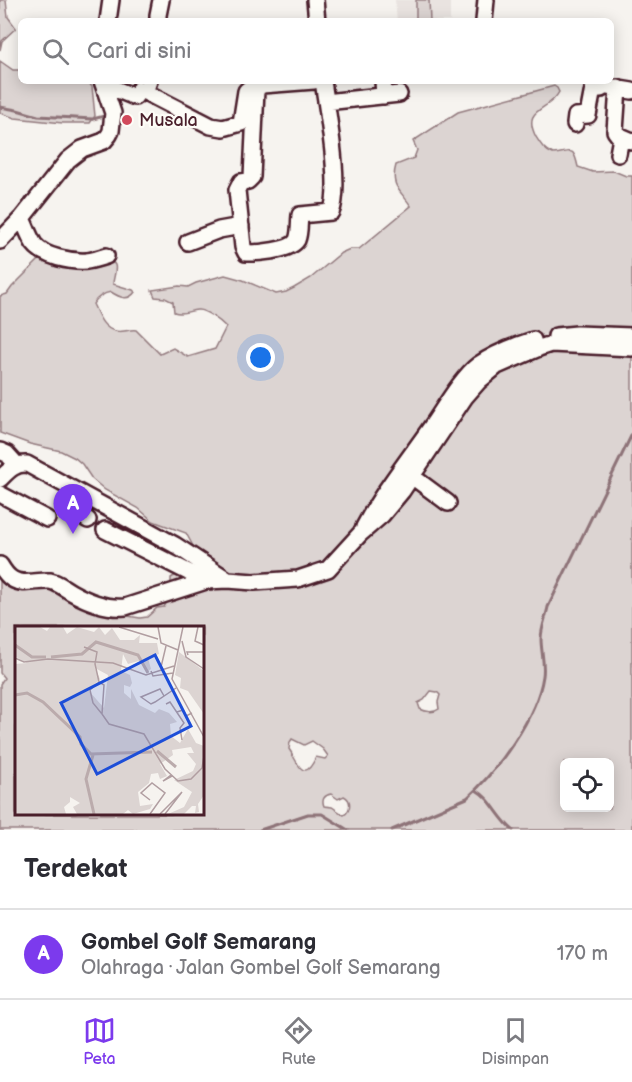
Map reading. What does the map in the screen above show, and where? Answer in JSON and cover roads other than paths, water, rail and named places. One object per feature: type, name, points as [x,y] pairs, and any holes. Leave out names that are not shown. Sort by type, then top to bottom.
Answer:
[{"type":"street","points":[[158,18],[161,0]]},
{"type":"street","points":[[315,0],[317,18]]},
{"type":"street","points":[[484,18],[486,0]]},
{"type":"street","points":[[108,18],[109,1]]},
{"type":"street","points":[[0,241],[22,218],[68,160],[82,149],[104,141],[111,131],[113,113],[103,84]]},
{"type":"street","points":[[106,84],[135,97],[139,89],[147,86],[211,126],[223,128],[241,123],[246,91],[256,84]]},
{"type":"street","points":[[275,84],[262,85],[255,92],[251,179],[238,184],[243,249],[246,252],[289,246],[298,237],[300,216],[331,212],[334,167],[323,84]]},
{"type":"street","points":[[575,124],[576,116],[588,115],[593,89],[601,89],[602,84],[625,90],[615,131],[626,139],[620,143],[618,154]]},
{"type":"street","points":[[326,102],[389,91]]},
{"type":"street","points":[[48,174],[62,155],[77,144],[81,142],[89,146]]},
{"type":"street","points":[[22,218],[35,245],[41,251],[74,260],[88,261],[106,256]]},
{"type":"street","points":[[188,242],[219,230],[241,226]]},
{"type":"street","points":[[494,362],[508,349],[545,337],[577,334],[632,336]]},
{"type":"street","points":[[0,565],[15,581],[54,582],[81,597],[113,607],[125,606],[206,581],[286,581],[325,571],[360,534],[382,516],[413,477],[418,457],[452,396],[479,364],[494,362],[551,344],[632,348]]},
{"type":"street","points":[[0,451],[7,454],[18,465]]},
{"type":"street","points":[[360,534],[385,490],[418,457]]},
{"type":"street","points":[[0,479],[18,465],[27,464],[175,545],[228,580]]},
{"type":"street","points":[[413,477],[448,503]]},
{"type":"street","points":[[0,494],[47,519]]},
{"type":"street","points":[[82,494],[77,508],[79,514],[88,520]]},
{"type":"street","points":[[127,519],[112,533],[206,581]]},
{"type":"waterway","points":[[0,107],[38,116],[93,119],[108,115]]},
{"type":"waterway","points":[[392,830],[467,798],[503,758],[524,726],[533,709],[543,676],[541,635],[548,607],[632,434]]},
{"type":"waterway","points":[[476,790],[486,798],[513,830]]},
{"type":"waterway","points":[[260,830],[308,814],[322,814],[348,830]]},
{"type":"place","name":"Musala","points":[[127,120]]},
{"type":"place","name":"Gombel Golf Semarang","points":[[73,534]]}]
